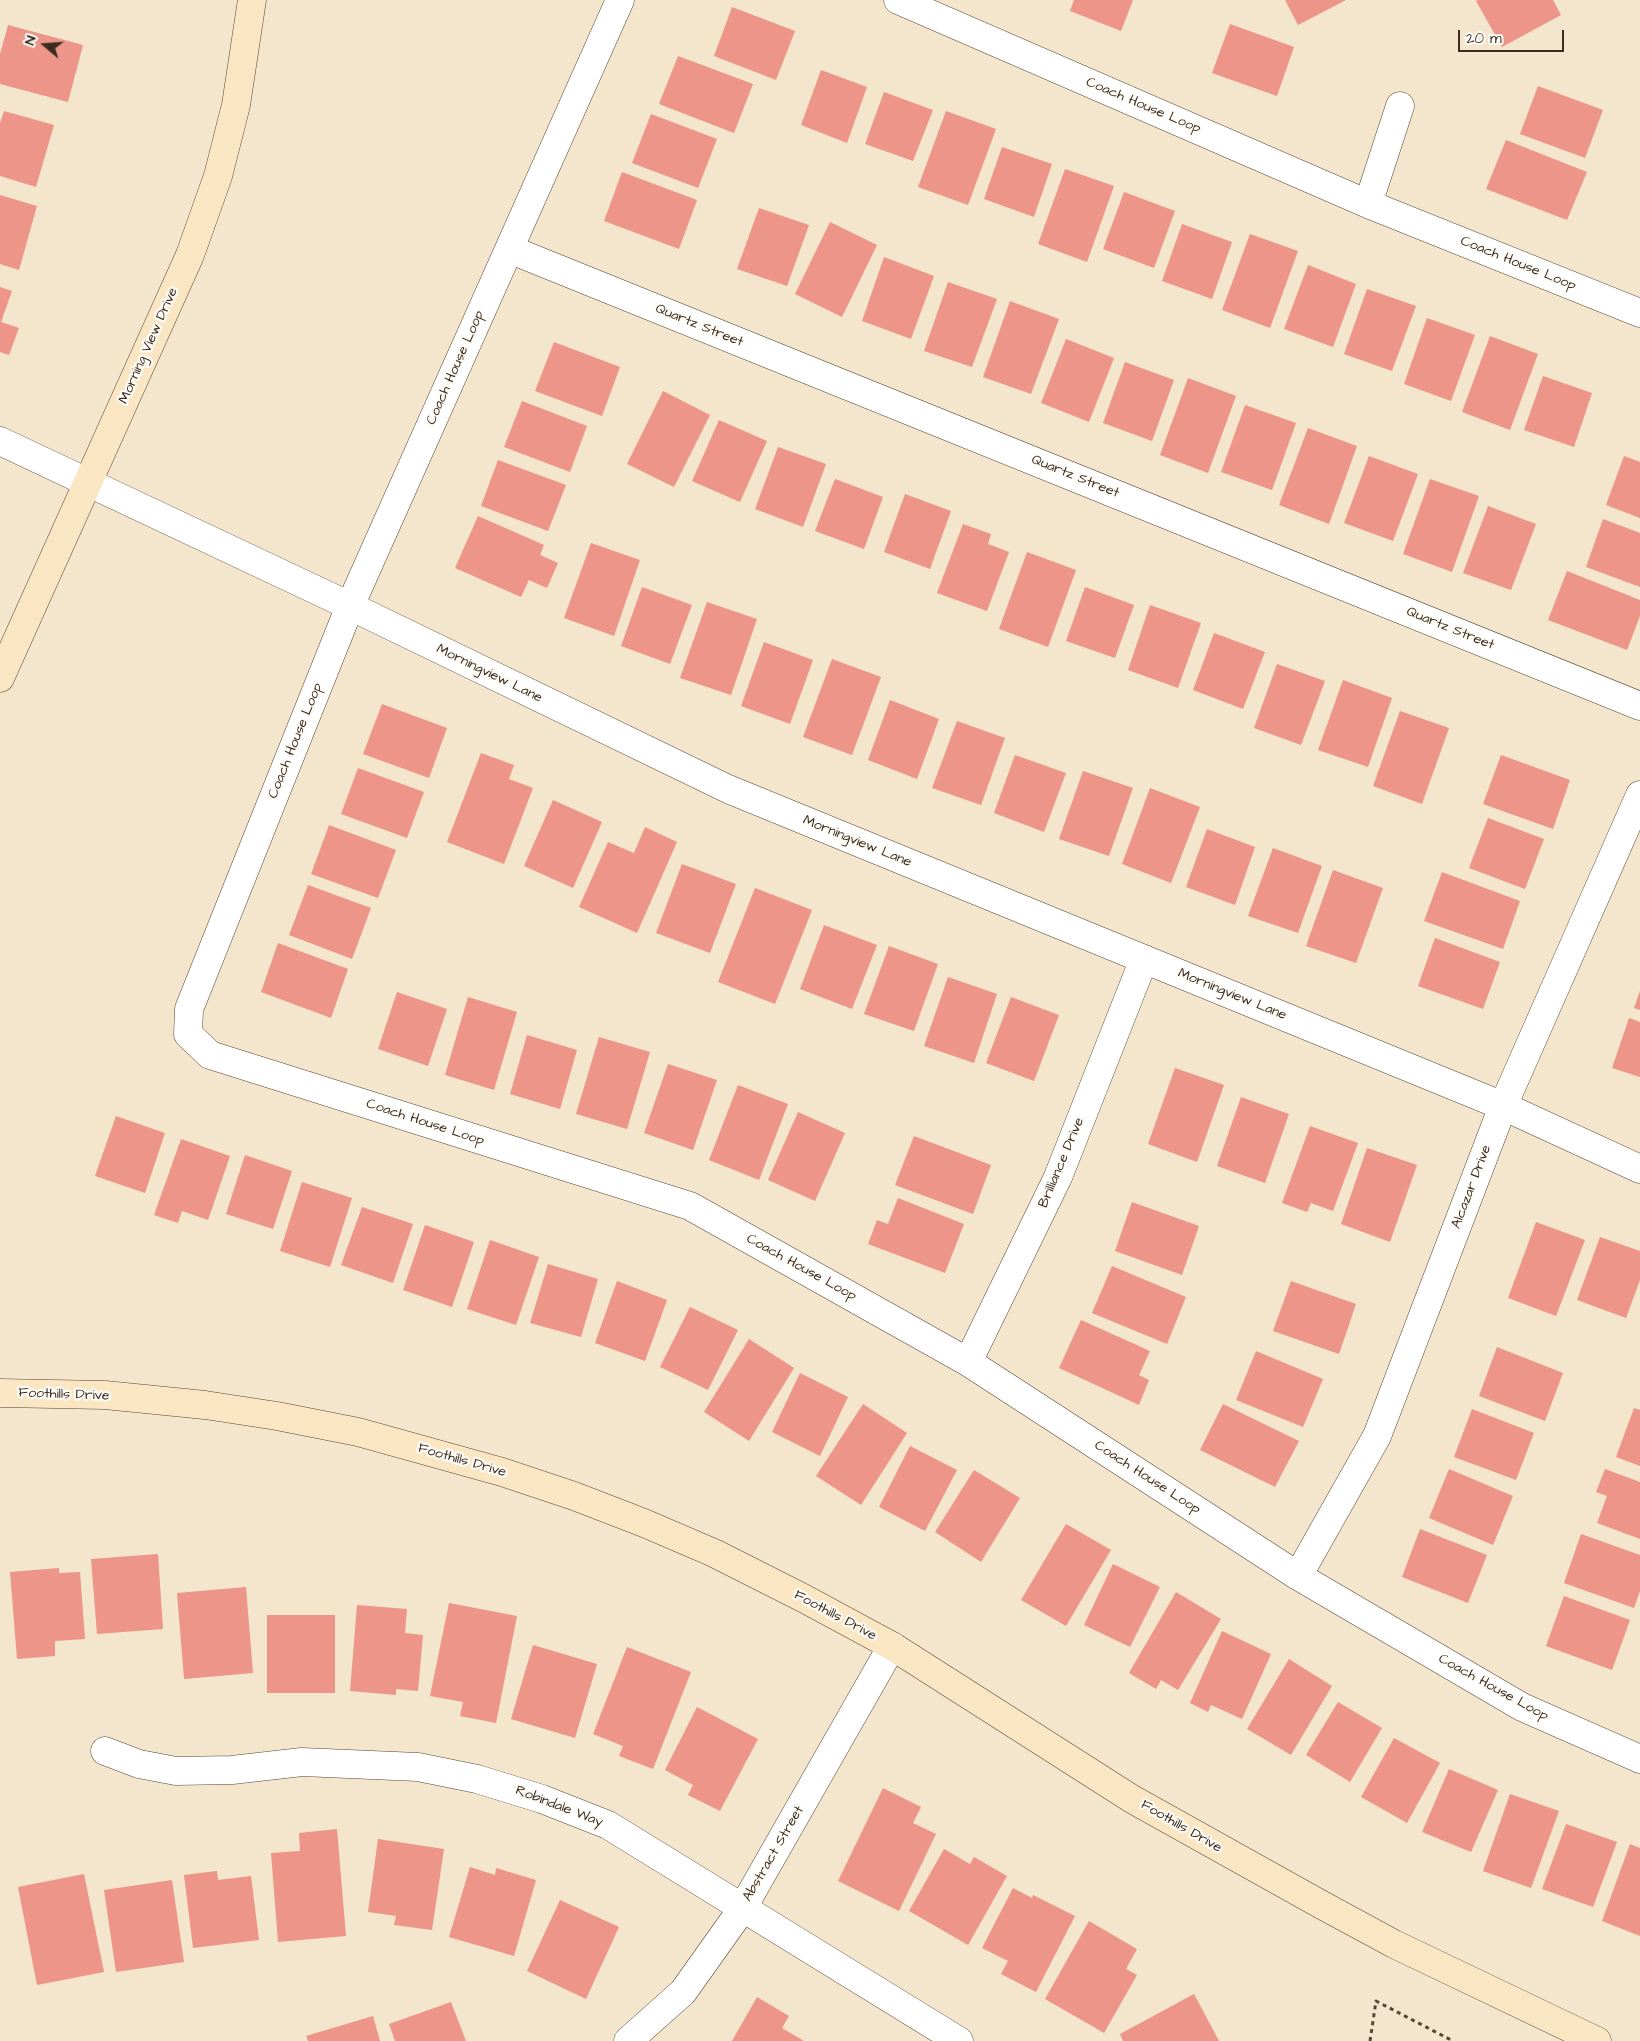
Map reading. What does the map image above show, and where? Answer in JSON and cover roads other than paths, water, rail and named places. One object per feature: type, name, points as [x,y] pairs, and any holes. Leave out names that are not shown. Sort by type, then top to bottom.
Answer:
[{"type":"street","name":"Morning View Drive","points":[[0,678],[90,482],[190,256],[218,176],[236,105],[252,0]]},
{"type":"street","name":"Coach House Loop","points":[[620,0],[350,606],[189,1009],[188,1034],[210,1055],[690,1206],[968,1362],[1298,1576],[1522,1707],[1640,1759]]},
{"type":"street","name":"Coach House Loop","points":[[912,3],[1368,204],[1640,312]]},
{"type":"street","points":[[1368,204],[1400,106]]},
{"type":"street","name":"Quartz Street","points":[[510,249],[1640,706]]},
{"type":"street","name":"Morningview Lane","points":[[0,441],[350,606],[728,789],[1503,1106],[1640,1169]]},
{"type":"street","name":"Alcazar Drive","points":[[1298,1576],[1377,1436],[1503,1106],[1640,795]]},
{"type":"street","name":"Brilliance Drive","points":[[968,1362],[1058,1178],[1144,959]]},
{"type":"street","name":"Foothills Drive","points":[[0,1393],[105,1396],[205,1405],[277,1416],[358,1432],[430,1450],[574,1496],[644,1523],[739,1566],[892,1646],[1132,1799],[1394,1944],[1598,2041]]},
{"type":"street","name":"Abstract Street","points":[[628,2041],[683,1992],[742,1909],[892,1646]]},
{"type":"street","name":"Robindale Way","points":[[104,1750],[139,1764],[176,1771],[232,1770],[302,1762],[418,1767],[477,1779],[542,1799],[608,1826],[959,2041]]}]
